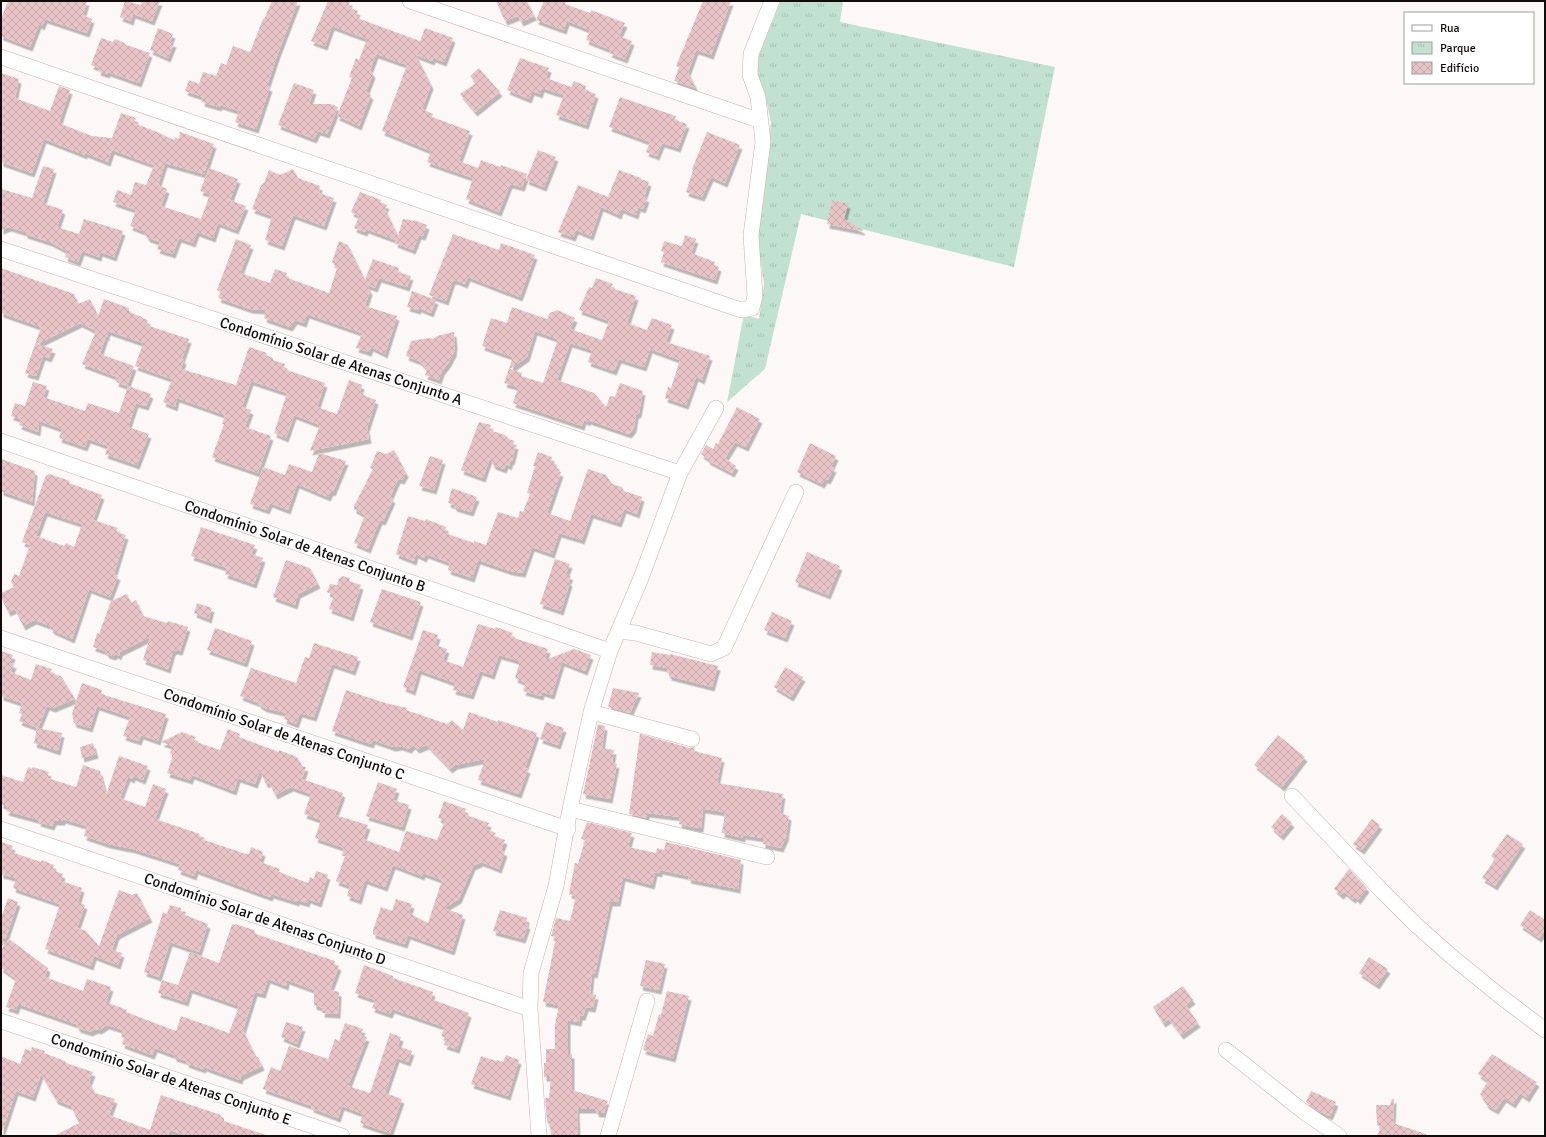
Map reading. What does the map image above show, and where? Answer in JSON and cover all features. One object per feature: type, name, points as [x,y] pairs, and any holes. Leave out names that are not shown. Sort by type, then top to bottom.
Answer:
[{"type":"street","points":[[410,1],[761,121]]},
{"type":"street","points":[[1,57],[741,310],[752,308],[755,296],[751,235],[763,142],[758,97],[750,75],[751,54],[772,1]]},
{"type":"street","name":"Condomínio Solar de Atenas Conjunto A","points":[[1,248],[680,473]]},
{"type":"street","points":[[539,1136],[530,1009],[531,972],[556,886],[568,829],[570,809],[591,712],[610,651],[641,578],[680,473],[716,408]]},
{"type":"street","name":"Condomínio Solar de Atenas Conjunto B","points":[[1,441],[610,651]]},
{"type":"street","points":[[618,631],[636,633],[711,654],[724,648],[796,492]]},
{"type":"street","name":"Condomínio Solar de Atenas Conjunto C","points":[[1,638],[568,829]]},
{"type":"street","points":[[591,712],[692,739]]},
{"type":"street","points":[[1292,796],[1420,929],[1500,996],[1545,1030]]},
{"type":"street","points":[[570,809],[767,857]]},
{"type":"street","name":"Condomínio Solar de Atenas Conjunto D","points":[[1,829],[530,1009]]},
{"type":"street","points":[[608,1136],[647,1001]]},
{"type":"street","name":"Condomínio Solar de Atenas Conjunto E","points":[[1,1021],[342,1136]]},
{"type":"street","points":[[1226,1050],[1304,1112],[1340,1136]]},
{"type":"green space","points":[[781,1],[843,1],[840,22],[1055,67],[1014,267],[801,214],[765,369],[727,402],[744,314],[759,319],[764,284],[758,239],[771,123],[766,99],[757,74],[759,55]]},
{"type":"building","points":[[8,1],[87,1],[83,15],[92,19],[87,33],[45,19],[42,26],[39,24],[30,47],[1,36],[1,19]]},
{"type":"building","points":[[125,1],[141,5],[142,1],[160,1],[152,21],[133,14],[131,21],[120,17]]},
{"type":"building","points":[[272,1],[298,1],[267,86],[270,87],[256,129],[235,122],[239,111],[220,105],[219,107],[202,102],[203,97],[185,91],[189,80],[199,84],[203,72],[216,76],[221,63],[226,65],[233,46],[250,52]]},
{"type":"building","points":[[328,1],[350,1],[348,7],[358,11],[356,16],[360,19],[420,41],[425,28],[453,38],[444,62],[433,58],[432,61],[416,55],[431,85],[422,109],[433,114],[432,117],[470,131],[459,161],[478,168],[481,160],[527,174],[522,187],[510,184],[499,212],[466,199],[473,178],[427,162],[431,151],[382,131],[407,65],[376,54],[370,70],[373,74],[366,92],[371,95],[359,126],[337,116],[352,78],[349,77],[356,58],[359,60],[367,39],[332,26],[325,46],[311,41]]},
{"type":"building","points":[[496,1],[527,1],[534,16],[521,22],[518,16],[505,21]]},
{"type":"building","points":[[544,1],[566,1],[565,4],[590,13],[591,10],[625,23],[619,36],[632,41],[625,59],[609,53],[611,50],[586,40],[590,30],[567,21],[564,30],[536,20]]},
{"type":"building","points":[[703,1],[731,1],[711,55],[696,50],[688,72],[696,88],[674,81],[679,67],[676,66]]},
{"type":"building","points":[[158,28],[173,34],[170,42],[174,43],[168,58],[150,50]]},
{"type":"building","points":[[101,38],[113,42],[115,39],[125,43],[124,44],[150,53],[139,83],[108,72],[107,74],[98,71],[99,68],[91,65]]},
{"type":"building","points":[[520,58],[549,68],[546,78],[571,87],[574,81],[586,86],[585,90],[596,94],[586,125],[556,115],[564,95],[542,88],[540,94],[532,91],[529,99],[507,90]]},
{"type":"building","points":[[479,68],[500,92],[475,112],[460,94],[476,83],[470,76]]},
{"type":"building","points":[[1,73],[19,79],[15,98],[50,111],[59,86],[70,90],[59,123],[92,136],[112,138],[121,113],[136,118],[134,123],[174,140],[175,137],[179,139],[180,132],[214,144],[204,174],[165,163],[158,185],[167,189],[161,206],[201,219],[210,194],[200,191],[209,168],[238,179],[230,200],[246,206],[236,230],[218,223],[213,238],[197,232],[193,243],[179,238],[173,254],[157,249],[160,242],[148,238],[143,231],[130,226],[136,210],[113,202],[117,190],[131,195],[135,182],[146,185],[154,165],[112,150],[108,162],[44,139],[32,173],[1,162]]},
{"type":"building","points":[[294,83],[314,90],[309,104],[331,104],[338,107],[327,134],[318,131],[314,139],[278,125]]},
{"type":"building","points":[[620,97],[676,116],[675,120],[687,124],[678,148],[662,143],[657,156],[646,152],[650,142],[609,127]]},
{"type":"building","points":[[707,132],[740,145],[725,183],[711,177],[702,197],[686,192],[693,170],[692,169]]},
{"type":"building","points":[[538,150],[556,157],[544,187],[526,180]]},
{"type":"building","points":[[43,166],[54,169],[43,203],[63,210],[57,227],[79,234],[84,219],[123,231],[114,257],[100,252],[99,257],[82,251],[78,262],[65,257],[67,251],[50,242],[9,227],[1,230],[1,189],[32,198]]},
{"type":"building","points":[[293,169],[298,178],[320,186],[319,193],[334,198],[324,226],[293,215],[282,246],[265,240],[272,216],[252,209],[261,185],[264,183],[269,170],[280,175]]},
{"type":"building","points":[[619,170],[649,182],[644,197],[647,198],[643,209],[638,207],[636,215],[621,209],[619,215],[601,207],[591,236],[576,230],[573,237],[558,232],[578,185],[608,197]]},
{"type":"building","points":[[360,192],[381,200],[380,202],[387,205],[385,209],[398,236],[403,219],[414,220],[427,225],[423,236],[419,235],[413,250],[395,243],[396,240],[366,229],[365,232],[354,228],[359,216],[351,212]]},
{"type":"building","points":[[832,200],[848,204],[844,219],[863,230],[862,231],[827,224]]},
{"type":"building","points":[[453,234],[499,250],[501,243],[535,255],[520,297],[468,277],[465,284],[453,280],[446,301],[429,295]]},
{"type":"building","points":[[685,235],[696,239],[691,253],[715,262],[714,265],[719,267],[715,280],[661,262],[664,252],[661,251],[664,241],[682,246]]},
{"type":"building","points":[[236,239],[251,245],[240,273],[270,283],[275,269],[287,273],[285,277],[329,293],[337,268],[332,262],[339,241],[348,245],[365,280],[373,259],[399,268],[398,272],[411,276],[407,287],[379,278],[375,288],[367,285],[370,291],[365,306],[397,316],[385,354],[371,347],[369,352],[356,348],[362,333],[307,314],[304,323],[295,320],[290,327],[264,318],[266,310],[250,309],[218,298],[221,292],[217,290]]},
{"type":"building","points":[[1,268],[74,294],[78,304],[90,299],[98,316],[104,299],[129,308],[129,312],[148,320],[146,325],[189,339],[182,359],[184,360],[181,369],[236,385],[249,347],[267,353],[266,355],[273,358],[273,360],[285,364],[284,369],[325,383],[317,407],[337,414],[349,380],[362,385],[360,392],[363,393],[363,395],[376,400],[367,428],[369,439],[310,451],[320,425],[294,415],[286,438],[274,433],[287,393],[251,381],[242,407],[251,410],[245,427],[271,436],[258,473],[212,457],[224,424],[222,424],[225,415],[177,398],[175,407],[163,402],[172,379],[135,366],[143,343],[108,331],[108,337],[106,336],[100,354],[134,366],[127,386],[116,382],[117,377],[82,364],[96,331],[80,323],[37,344],[53,349],[49,358],[43,356],[36,376],[25,373],[41,327],[1,313]]},
{"type":"building","points":[[596,278],[613,284],[611,288],[636,296],[627,323],[647,330],[652,318],[672,325],[666,342],[710,356],[702,380],[696,377],[686,405],[665,398],[668,387],[671,388],[680,360],[650,349],[644,367],[619,359],[614,371],[588,362],[592,350],[570,343],[557,380],[594,393],[606,407],[610,396],[615,397],[620,383],[643,391],[639,413],[636,415],[634,428],[629,434],[588,420],[588,422],[584,420],[582,426],[513,403],[518,387],[504,383],[513,357],[482,346],[491,318],[507,323],[512,307],[547,319],[550,313],[557,310],[575,318],[570,329],[602,340],[609,321],[579,310],[589,287],[592,288]],"holes":[[[535,331],[558,339],[543,383],[521,376],[522,373],[510,369],[527,357]]]},
{"type":"building","points":[[412,291],[436,300],[431,313],[419,308],[418,310],[407,307]]},
{"type":"building","points":[[454,332],[454,352],[442,371],[439,380],[425,375],[427,369],[419,361],[406,356],[411,341],[429,338],[433,339],[437,336]]},
{"type":"building","points":[[33,382],[47,386],[43,397],[85,411],[88,403],[119,413],[128,386],[151,394],[146,406],[136,403],[128,427],[149,434],[137,465],[105,454],[108,446],[88,439],[85,447],[59,438],[62,429],[39,421],[38,432],[19,425],[21,419],[11,416],[15,403],[25,406]]},
{"type":"building","points":[[737,407],[760,419],[746,447],[735,442],[725,458],[736,466],[732,473],[707,460],[708,459],[701,454],[706,445],[713,449],[716,443],[718,444]]},
{"type":"building","points":[[479,422],[491,425],[489,430],[505,435],[514,441],[513,444],[516,445],[512,461],[511,460],[509,466],[506,464],[504,469],[493,465],[490,458],[483,478],[461,470]]},
{"type":"building","points":[[810,443],[836,456],[831,467],[834,468],[828,480],[825,479],[822,484],[797,472]]},
{"type":"building","points":[[394,450],[406,473],[402,480],[398,479],[390,497],[393,499],[383,521],[380,520],[368,549],[354,543],[365,515],[354,509],[354,506],[373,469],[370,468],[377,451],[386,454]]},
{"type":"building","points":[[538,452],[552,457],[551,462],[557,465],[556,471],[561,472],[547,513],[570,521],[588,469],[606,475],[612,484],[622,487],[624,491],[642,497],[637,514],[624,509],[619,523],[591,514],[582,540],[559,533],[552,554],[532,547],[523,573],[510,571],[478,560],[472,578],[448,570],[450,563],[426,554],[424,558],[416,554],[414,561],[396,554],[408,516],[425,521],[426,519],[446,527],[445,533],[474,543],[474,541],[486,545],[498,512],[518,518],[520,511],[523,512],[530,494],[527,493],[535,466],[533,466]]},
{"type":"building","points":[[319,453],[346,461],[333,492],[331,491],[328,497],[297,484],[288,510],[270,503],[267,510],[250,504],[263,467],[285,475],[289,464],[312,472]]},
{"type":"building","points":[[430,456],[443,460],[434,490],[419,486]]},
{"type":"building","points":[[1,459],[35,471],[32,502],[1,491]]},
{"type":"building","points":[[49,474],[70,481],[69,483],[102,495],[93,520],[118,528],[116,532],[126,535],[114,574],[118,576],[110,597],[89,589],[72,639],[52,630],[50,628],[51,626],[34,620],[23,626],[15,609],[8,612],[1,597],[1,593],[14,587],[11,582],[14,574],[19,576],[30,545],[22,542],[46,475]],"holes":[[[45,512],[82,524],[74,547],[66,543],[64,546],[36,536]]]},
{"type":"building","points":[[452,488],[477,497],[471,512],[454,507],[454,505],[448,503]]},
{"type":"building","points":[[201,527],[255,545],[251,554],[263,558],[254,584],[225,574],[227,568],[191,556]]},
{"type":"building","points":[[807,552],[840,566],[828,595],[795,582]]},
{"type":"building","points":[[555,559],[570,564],[566,574],[571,576],[568,581],[570,582],[561,611],[540,604]]},
{"type":"building","points":[[286,560],[310,568],[318,584],[298,594],[295,605],[273,597]]},
{"type":"building","points":[[342,576],[350,578],[349,581],[361,585],[351,617],[329,609],[334,595],[327,592],[330,584],[337,585]]},
{"type":"building","points":[[382,589],[421,602],[410,636],[370,622]]},
{"type":"building","points":[[127,594],[131,603],[136,600],[143,616],[188,627],[180,651],[173,651],[168,669],[143,660],[150,637],[120,652],[119,656],[116,654],[113,656],[107,654],[105,651],[93,647],[97,633],[99,634],[111,601]]},
{"type":"building","points":[[197,603],[212,608],[209,619],[194,613]]},
{"type":"building","points":[[772,612],[792,621],[785,638],[764,630]]},
{"type":"building","points":[[478,624],[495,629],[496,627],[513,633],[511,637],[548,649],[545,660],[574,649],[591,655],[585,671],[562,662],[552,695],[542,692],[541,696],[523,691],[526,683],[515,678],[520,661],[499,655],[492,675],[480,671],[471,695],[453,690],[455,683],[419,670],[413,691],[403,687],[423,630],[438,635],[435,645],[447,649],[443,660],[463,667]]},
{"type":"building","points":[[215,628],[252,641],[245,663],[207,650]]},
{"type":"building","points":[[314,643],[358,657],[353,671],[332,664],[314,717],[300,713],[296,724],[284,719],[286,713],[265,708],[258,704],[259,703],[240,696],[251,668],[296,683],[305,657],[309,658]]},
{"type":"building","points":[[1,651],[13,655],[10,663],[14,664],[11,672],[31,680],[36,664],[52,669],[50,673],[61,676],[75,699],[53,708],[47,706],[38,728],[19,721],[22,714],[19,713],[22,703],[1,696]]},
{"type":"building","points":[[652,652],[670,654],[718,666],[712,687],[669,676],[667,673],[668,668],[650,665]]},
{"type":"building","points":[[785,667],[803,677],[791,697],[774,687]]},
{"type":"building","points":[[82,683],[102,690],[101,694],[166,714],[158,741],[141,735],[139,741],[123,736],[130,717],[97,706],[90,728],[74,723],[72,714]]},
{"type":"building","points":[[613,688],[639,693],[630,713],[608,707]]},
{"type":"building","points":[[346,690],[385,703],[407,708],[406,710],[447,724],[452,720],[463,730],[469,712],[537,733],[525,768],[528,769],[519,794],[478,780],[485,759],[455,765],[450,769],[427,745],[417,749],[413,745],[409,749],[400,746],[393,747],[373,740],[371,744],[332,731]]},
{"type":"building","points":[[546,722],[564,728],[558,745],[540,739]]},
{"type":"building","points":[[598,724],[605,726],[602,748],[614,750],[612,763],[617,764],[610,799],[583,794]]},
{"type":"building","points":[[37,728],[62,733],[58,751],[34,743]]},
{"type":"building","points":[[228,729],[240,734],[239,737],[297,757],[302,766],[306,767],[302,779],[343,793],[335,815],[368,825],[363,839],[399,852],[406,831],[437,840],[445,821],[438,818],[444,801],[466,809],[464,814],[489,823],[486,829],[496,833],[494,836],[505,840],[501,850],[505,852],[499,869],[481,862],[473,866],[459,899],[444,908],[463,915],[452,951],[408,935],[405,944],[373,934],[381,907],[392,911],[396,899],[412,904],[409,913],[428,923],[442,880],[423,873],[422,876],[393,865],[385,887],[365,880],[359,900],[347,896],[350,886],[336,881],[345,856],[342,856],[344,848],[315,838],[321,820],[304,814],[311,794],[291,787],[275,795],[269,782],[266,784],[260,771],[255,784],[238,778],[234,791],[192,775],[190,780],[167,773],[171,762],[172,755],[170,753],[172,746],[161,742],[182,732],[196,737],[193,741],[220,750]]},
{"type":"building","points":[[640,734],[690,748],[695,747],[694,751],[722,758],[717,783],[783,794],[780,813],[789,816],[786,837],[781,848],[763,844],[763,838],[743,835],[743,838],[722,833],[725,812],[703,809],[701,828],[679,824],[680,817],[647,813],[647,818],[629,814]]},
{"type":"building","points":[[1278,735],[1305,757],[1282,787],[1254,765]]},
{"type":"building","points":[[93,743],[96,754],[82,758],[80,747]]},
{"type":"building","points":[[119,756],[148,766],[143,780],[133,776],[132,779],[128,777],[120,798],[145,807],[153,784],[166,789],[155,819],[200,834],[199,836],[205,838],[204,840],[246,854],[249,854],[251,847],[263,852],[260,862],[280,869],[279,872],[308,883],[310,877],[314,879],[316,871],[328,875],[319,903],[308,899],[307,903],[297,900],[297,902],[271,894],[270,897],[196,870],[194,876],[178,870],[180,864],[133,849],[108,844],[84,836],[87,826],[63,819],[63,821],[54,821],[52,826],[38,822],[39,820],[6,811],[8,807],[1,804],[1,775],[23,782],[28,767],[49,772],[47,778],[76,787],[83,765],[100,771],[106,795]]},
{"type":"building","points":[[378,782],[397,789],[393,800],[409,805],[402,827],[366,816]]},
{"type":"building","points":[[1282,814],[1292,823],[1281,836],[1271,827]]},
{"type":"building","points":[[1372,819],[1380,825],[1362,850],[1353,844]]},
{"type":"building","points":[[587,822],[632,833],[628,847],[656,853],[657,848],[664,850],[666,842],[741,860],[738,889],[688,879],[689,876],[660,870],[660,873],[655,872],[652,885],[623,877],[618,902],[610,902],[595,974],[592,973],[590,994],[596,995],[593,1008],[586,1007],[583,1016],[580,1016],[579,1022],[568,1020],[568,1054],[572,1054],[572,1090],[608,1101],[604,1113],[597,1113],[595,1109],[577,1109],[578,1136],[551,1136],[550,1125],[547,1122],[545,1098],[549,1098],[551,1077],[544,1077],[544,1063],[546,1063],[546,1049],[555,1049],[555,1024],[559,1005],[543,1002],[556,937],[551,936],[556,918],[570,921],[576,896],[569,894],[575,863],[578,864],[585,840],[581,839]]},
{"type":"building","points":[[1507,834],[1523,844],[1495,886],[1482,878],[1495,859],[1491,856]]},
{"type":"building","points":[[1,842],[13,846],[11,852],[41,862],[42,860],[54,865],[52,870],[63,874],[61,881],[82,888],[78,902],[85,905],[77,928],[86,931],[99,946],[119,890],[132,895],[137,893],[150,918],[117,935],[112,950],[122,953],[118,965],[94,956],[91,966],[45,949],[60,904],[13,888],[16,878],[1,874]]},
{"type":"building","points":[[1349,869],[1367,888],[1358,900],[1355,897],[1353,899],[1344,892],[1341,895],[1334,889]]},
{"type":"building","points":[[8,898],[18,902],[3,946],[1,946],[1,918]]},
{"type":"building","points":[[170,905],[181,908],[181,911],[186,912],[185,915],[208,924],[199,952],[170,942],[159,977],[144,972],[163,912],[167,914]]},
{"type":"building","points":[[500,910],[527,918],[526,924],[528,925],[523,939],[493,931]]},
{"type":"building","points":[[1530,910],[1545,920],[1545,930],[1539,938],[1520,925]]},
{"type":"building","points":[[232,924],[254,930],[256,934],[335,961],[334,964],[339,966],[330,990],[339,992],[338,1014],[322,1013],[323,1008],[314,1005],[314,990],[287,980],[286,986],[268,979],[263,994],[255,992],[243,1030],[262,1066],[241,1076],[240,1080],[204,1067],[203,1069],[186,1063],[187,1061],[155,1048],[152,1055],[122,1044],[124,1038],[121,1037],[123,1030],[107,1025],[99,1030],[96,1029],[90,1032],[78,1028],[76,1024],[18,1004],[16,1010],[6,1007],[16,979],[1,968],[1,950],[9,939],[48,968],[45,977],[83,991],[87,979],[111,987],[106,1002],[127,1010],[126,1012],[176,1031],[181,1016],[229,1033],[239,1006],[190,989],[186,1002],[158,993],[162,980],[178,985],[190,952],[219,963]]},
{"type":"building","points":[[1369,957],[1388,969],[1377,985],[1359,973]]},
{"type":"building","points":[[646,960],[665,964],[659,990],[640,986]]},
{"type":"building","points":[[364,965],[393,976],[393,978],[433,992],[431,999],[469,1013],[457,1049],[444,1045],[447,1038],[441,1036],[445,1027],[392,1009],[390,1014],[372,1008],[375,1000],[355,993]]},
{"type":"building","points":[[1183,986],[1193,1000],[1186,1005],[1198,1023],[1181,1035],[1169,1019],[1163,1023],[1153,1007]]},
{"type":"building","points":[[667,991],[689,996],[673,1058],[643,1050],[648,1034],[653,1036],[659,1014],[661,1015]]},
{"type":"building","points":[[286,1022],[303,1027],[297,1044],[281,1037]]},
{"type":"building","points":[[345,1023],[363,1029],[360,1035],[367,1037],[348,1086],[370,1093],[390,1033],[401,1037],[398,1046],[412,1051],[408,1062],[397,1058],[385,1093],[402,1099],[390,1133],[360,1123],[363,1114],[342,1106],[338,1118],[311,1108],[312,1106],[263,1089],[271,1067],[280,1071],[289,1046],[328,1059],[335,1039],[339,1041]]},
{"type":"building","points":[[32,1047],[45,1051],[44,1053],[65,1061],[66,1063],[93,1072],[89,1082],[95,1093],[115,1099],[109,1115],[150,1130],[161,1095],[221,1115],[220,1116],[224,1118],[224,1121],[266,1136],[187,1136],[170,1130],[168,1136],[54,1136],[79,1123],[71,1106],[56,1100],[41,1074],[33,1097],[16,1091],[3,1130],[1,1130],[1,1056],[20,1064],[25,1049],[31,1051]]},
{"type":"building","points":[[1492,1054],[1537,1082],[1527,1098],[1520,1093],[1513,1104],[1504,1098],[1496,1110],[1487,1105],[1480,1094],[1488,1081],[1478,1074]]},
{"type":"building","points":[[506,1055],[519,1060],[508,1096],[471,1084],[481,1056],[503,1062]]},
{"type":"building","points":[[1311,1091],[1336,1102],[1330,1116],[1316,1110],[1306,1102]]},
{"type":"building","points":[[1392,1099],[1394,1099],[1393,1123],[1426,1134],[1426,1136],[1377,1136],[1381,1127],[1377,1125],[1376,1105],[1390,1105]]}]
